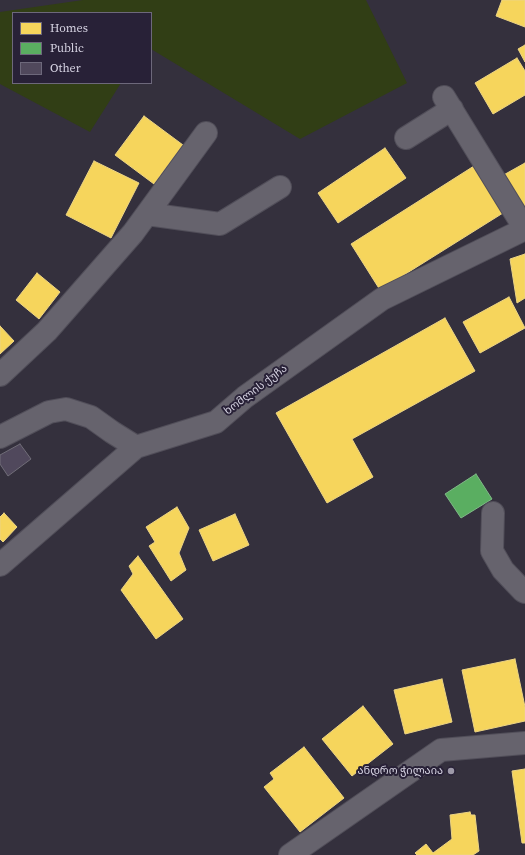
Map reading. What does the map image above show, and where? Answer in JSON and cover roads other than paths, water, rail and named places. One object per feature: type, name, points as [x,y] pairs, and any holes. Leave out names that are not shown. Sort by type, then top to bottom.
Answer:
[{"type":"street","points":[[406,138],[448,103],[525,229]]},
{"type":"street","points":[[0,375],[47,331],[133,233],[206,133]]},
{"type":"street","points":[[147,214],[220,224],[280,188]]},
{"type":"street","name":"ხომლის ქუჩა","points":[[0,565],[136,447],[216,422],[245,396],[382,300],[525,229]]},
{"type":"street","points":[[0,437],[49,412],[66,409],[91,417],[136,447]]},
{"type":"street","points":[[493,513],[492,551],[503,570],[525,592]]},
{"type":"street","points":[[290,855],[441,750],[525,743]]},
{"type":"place","name":"ანდრო ჭილაია","points":[[451,771]]}]
